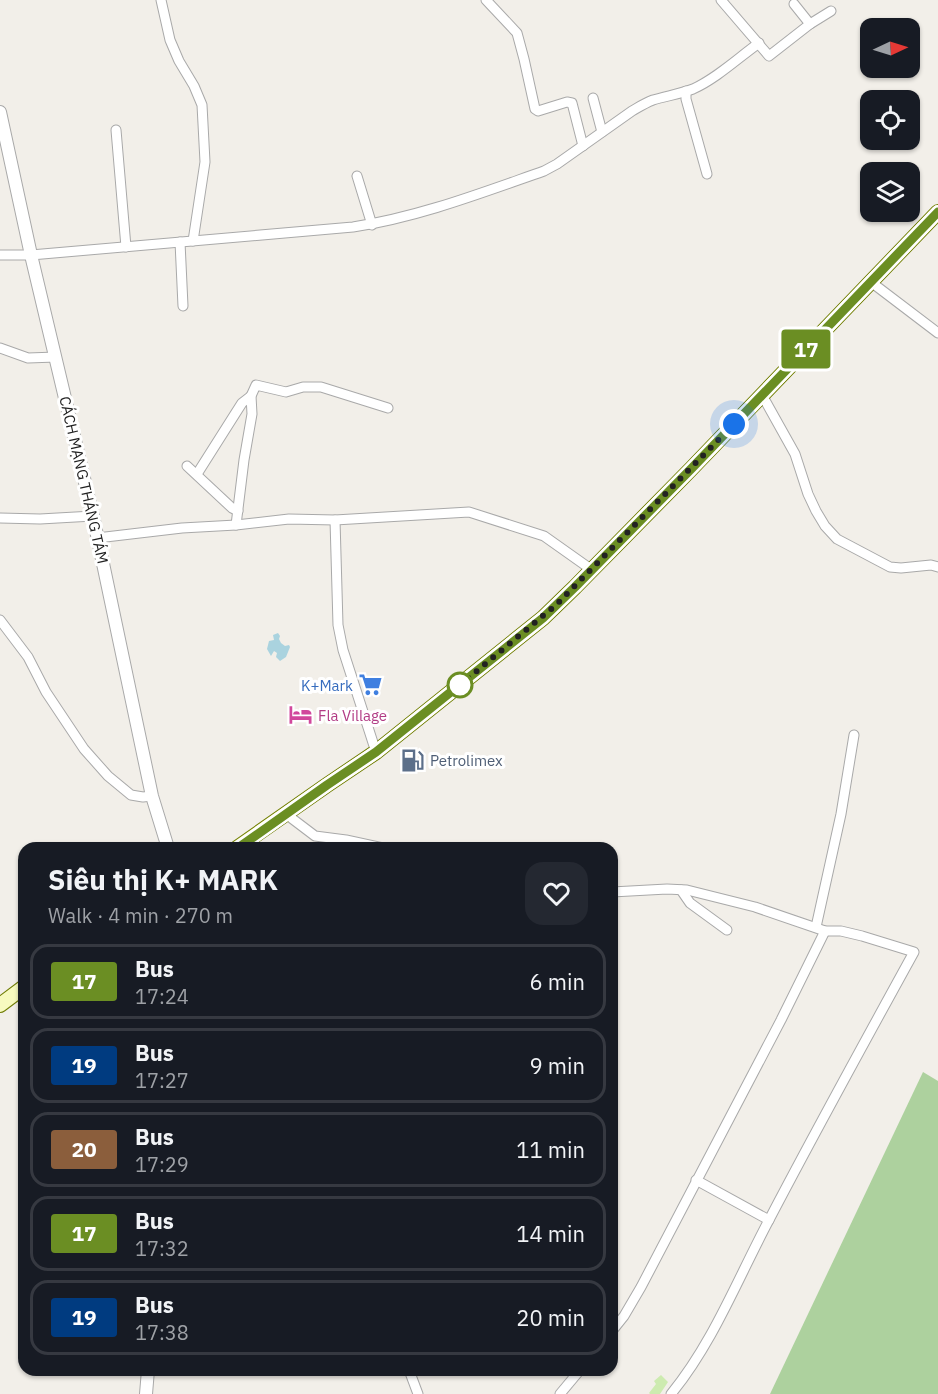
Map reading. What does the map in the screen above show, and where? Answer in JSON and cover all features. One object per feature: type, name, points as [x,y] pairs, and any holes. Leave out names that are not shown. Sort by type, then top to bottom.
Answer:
[{"type":"main road","points":[[246,842],[376,752],[543,618],[938,212]]},
{"type":"main road","points":[[0,1005],[18,992]]},
{"type":"street","points":[[161,0],[170,40],[202,105],[205,162],[193,241]]},
{"type":"street","points":[[486,0],[517,33],[535,109],[538,111],[567,102],[572,103],[583,146]]},
{"type":"street","points":[[721,0],[769,56],[810,24],[831,11]]},
{"type":"street","points":[[794,4],[810,24]]},
{"type":"street","points":[[0,255],[31,255],[353,227],[372,225],[432,210],[544,171],[645,104],[695,88],[759,43]]},
{"type":"street","points":[[686,91],[686,99],[706,174]]},
{"type":"street","points":[[593,98],[602,132]]},
{"type":"street","name":"CÁCH MẠNG THÁNG TÁM","points":[[0,112],[31,255],[93,516],[152,796],[166,842]]},
{"type":"street","points":[[116,130],[126,247]]},
{"type":"street","points":[[357,176],[372,225]]},
{"type":"street","points":[[180,242],[183,306]]},
{"type":"street","points":[[871,282],[938,333]]},
{"type":"street","points":[[0,348],[28,358],[56,357]]},
{"type":"street","points":[[197,474],[238,409],[251,396],[256,385],[286,392],[303,387],[321,387],[388,408]]},
{"type":"street","points":[[762,395],[795,454],[808,495],[816,511],[825,526],[837,539],[890,567],[932,565],[938,567]]},
{"type":"street","points":[[236,525],[252,414],[251,396]]},
{"type":"street","points":[[187,466],[238,511]]},
{"type":"street","points":[[97,538],[289,519],[335,520],[469,512],[544,536],[592,570]]},
{"type":"street","points":[[0,518],[40,519],[93,516]]},
{"type":"street","points":[[335,520],[340,637],[376,752]]},
{"type":"street","points":[[0,620],[28,657],[46,692],[84,750],[108,776],[131,795],[152,796]]},
{"type":"street","points":[[618,1324],[641,1287],[781,1020],[821,929],[854,735]]},
{"type":"street","points":[[286,814],[315,836],[355,842]]},
{"type":"street","points":[[618,892],[667,889],[698,893],[755,907],[821,929],[862,936],[914,952],[769,1220],[705,1346],[671,1394]]},
{"type":"street","points":[[681,890],[690,903],[727,930]]},
{"type":"street","points":[[696,1180],[769,1220]]},
{"type":"street","points":[[146,1394],[148,1376]]},
{"type":"street","points":[[412,1376],[418,1394]]},
{"type":"street","points":[[562,1393],[575,1376]]},
{"type":"green space","points":[[923,1072],[938,1081],[938,1394],[770,1394]]},
{"type":"green space","points":[[661,1375],[668,1382],[660,1394],[650,1394],[656,1384],[654,1381]]},
{"type":"water","points":[[278,633],[281,643],[290,647],[286,657],[280,661],[276,657],[277,653],[274,651],[271,656],[267,649],[269,641],[274,640],[273,635]]},
{"type":"bus line","name":"17","points":[[246,842],[376,752],[543,618],[692,468],[938,212]]},
{"type":"place","name":"K+Mark","points":[[371,685]]},
{"type":"place","name":"Fla Village","points":[[300,715]]},
{"type":"place","name":"Petrolimex","points":[[412,760]]},
{"type":"route","points":[[460,685],[543,618],[734,424]]}]
